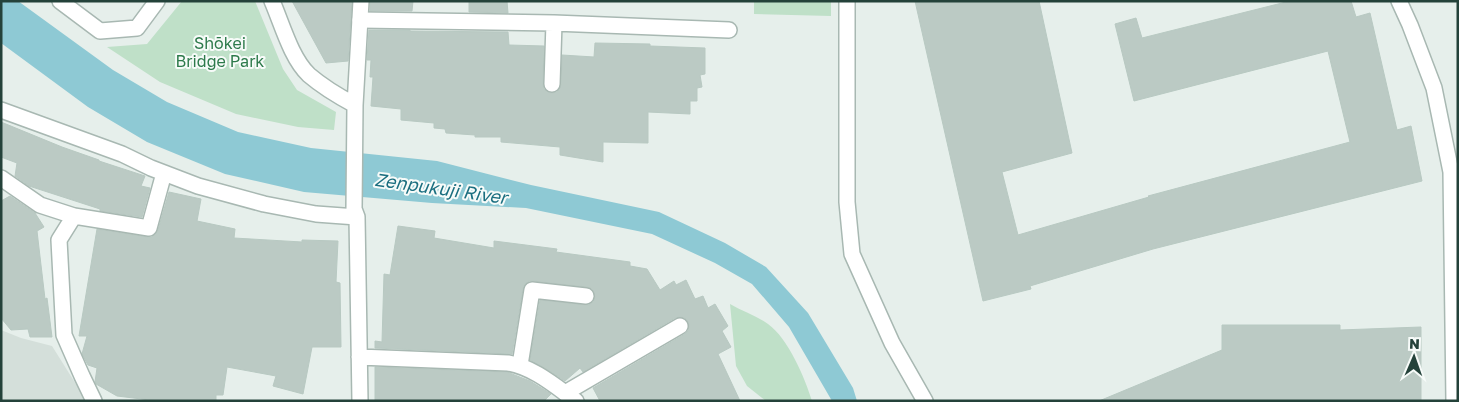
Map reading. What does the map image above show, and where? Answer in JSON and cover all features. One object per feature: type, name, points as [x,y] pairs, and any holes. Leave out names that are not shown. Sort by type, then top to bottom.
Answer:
[{"type":"street","points":[[60,1],[100,32],[137,28],[157,1]]},
{"type":"street","points":[[272,1],[293,53],[308,74],[332,93],[354,105]]},
{"type":"street","points":[[360,401],[354,105],[361,1]]},
{"type":"street","points":[[847,1],[847,202],[852,254],[892,343],[925,401]]},
{"type":"street","points":[[1400,1],[1434,88],[1455,172],[1454,401]]},
{"type":"street","points":[[360,20],[554,23],[729,30]]},
{"type":"street","points":[[552,84],[554,23]]},
{"type":"street","points":[[1,110],[122,154],[198,186],[264,204],[316,214],[356,213]]},
{"type":"street","points":[[3,181],[40,205],[74,216],[149,228],[164,173]]},
{"type":"street","points":[[74,216],[59,240],[64,335],[94,401]]},
{"type":"street","points":[[520,365],[532,290],[586,296]]},
{"type":"street","points":[[359,357],[520,365],[550,382],[570,397],[680,326]]},
{"type":"shaded area","points":[[1,330],[21,338],[52,346],[85,401],[1,401]]},
{"type":"green space","name":"Shōkei Bridge Park","points":[[182,1],[255,1],[283,69],[297,90],[336,112],[334,130],[298,127],[236,114],[160,82],[107,47],[147,44]]},
{"type":"green space","points":[[754,1],[831,1],[831,16],[754,14]]},
{"type":"green space","points":[[730,304],[764,321],[775,330],[795,359],[812,401],[766,401],[747,386],[736,366]]},
{"type":"water","name":"Zenpukuji River","points":[[1,1],[18,1],[113,70],[167,102],[238,132],[311,148],[437,161],[531,185],[659,212],[725,243],[766,267],[808,313],[853,388],[857,401],[832,401],[789,327],[752,284],[715,263],[652,234],[526,208],[432,203],[304,192],[225,174],[147,142],[88,107],[1,43]]},
{"type":"building","points":[[292,1],[352,1],[348,61],[326,63]]},
{"type":"building","points":[[370,1],[413,1],[412,11],[370,11]]},
{"type":"building","points":[[469,1],[507,1],[508,13],[469,12]]},
{"type":"building","points":[[915,1],[1039,1],[1072,153],[1002,172],[1018,235],[1148,196],[1350,142],[1328,51],[1134,101],[1115,24],[1136,18],[1142,38],[1290,1],[1351,1],[1356,17],[1370,13],[1397,130],[1411,126],[1422,181],[1153,249],[1030,286],[1031,289],[983,301]]},
{"type":"building","points":[[369,30],[508,32],[509,45],[544,46],[543,84],[544,89],[551,93],[557,92],[561,85],[562,55],[594,57],[595,43],[705,48],[705,74],[700,75],[702,87],[697,88],[697,101],[690,101],[690,114],[648,112],[648,143],[603,142],[603,162],[560,155],[560,147],[501,142],[501,137],[475,137],[475,135],[446,133],[445,129],[434,128],[434,123],[401,120],[401,109],[371,106],[373,77],[370,77],[371,60],[367,60]]},
{"type":"building","points":[[1,122],[99,161],[145,176],[141,186],[150,188],[142,217],[100,211],[100,209],[29,186],[15,176],[17,163],[1,157]]},
{"type":"building","points":[[169,192],[201,199],[197,221],[235,229],[234,238],[302,242],[302,240],[338,241],[336,282],[340,283],[341,347],[312,347],[303,394],[273,386],[276,376],[227,367],[223,395],[216,395],[216,401],[158,401],[117,396],[96,384],[97,368],[88,365],[82,354],[87,336],[79,336],[97,229],[152,237],[158,230]]},
{"type":"building","points":[[10,196],[35,213],[44,227],[37,231],[45,299],[47,298],[52,337],[30,337],[28,329],[11,330],[1,318],[1,201]]},
{"type":"building","points":[[398,226],[435,231],[434,238],[494,248],[494,241],[557,249],[556,252],[630,262],[630,266],[647,269],[660,290],[674,281],[676,285],[686,280],[695,299],[703,296],[708,308],[715,304],[728,326],[722,331],[731,347],[718,354],[740,401],[600,401],[593,388],[688,331],[688,322],[685,318],[680,317],[675,318],[583,372],[580,368],[565,381],[530,360],[540,300],[589,305],[595,297],[592,289],[587,287],[533,281],[525,284],[512,354],[375,348],[375,341],[382,342],[384,274],[390,275]]},
{"type":"building","points":[[1222,325],[1340,325],[1340,330],[1421,327],[1421,401],[1099,401],[1222,350]]},
{"type":"building","points":[[375,367],[507,372],[530,381],[551,394],[544,401],[375,401]]}]
